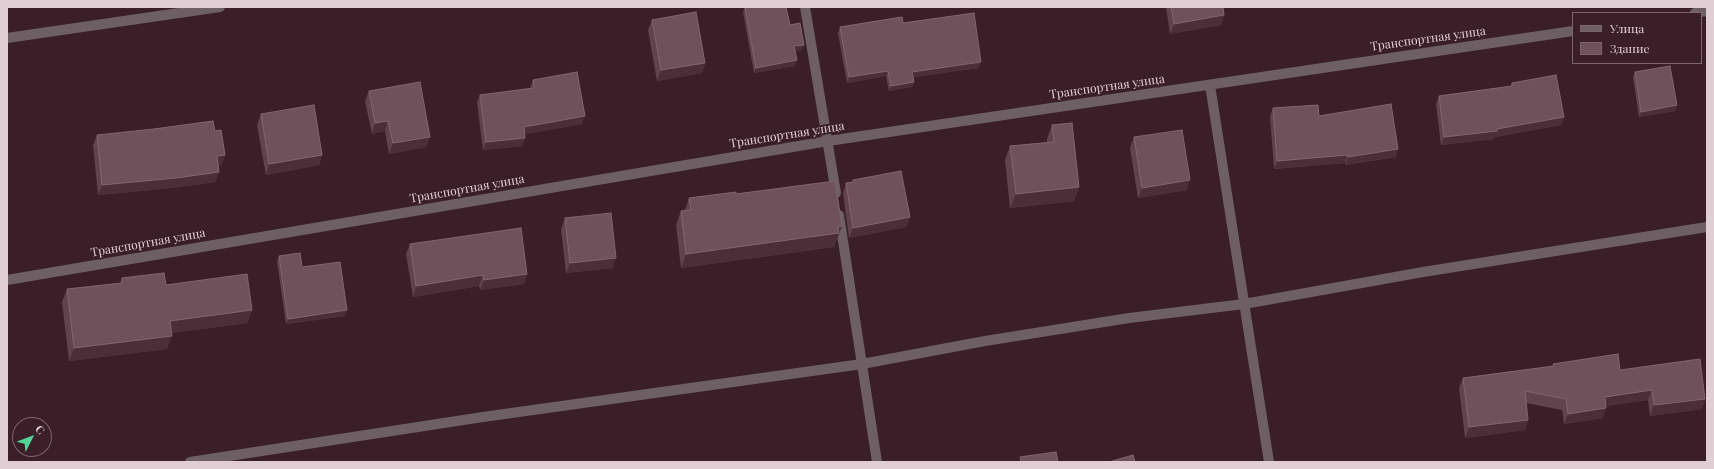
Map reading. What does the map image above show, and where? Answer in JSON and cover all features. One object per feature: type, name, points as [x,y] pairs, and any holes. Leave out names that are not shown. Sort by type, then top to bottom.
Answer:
[{"type":"street","points":[[7,38],[220,7]]},
{"type":"street","points":[[805,7],[828,141],[877,462]]},
{"type":"street","name":"Транспортная улица","points":[[7,280],[828,141],[1572,31]]},
{"type":"street","points":[[1210,85],[1269,462]]},
{"type":"street","points":[[190,462],[483,417],[862,364],[984,341],[1129,318],[1244,304],[1423,272],[1707,228]]},
{"type":"building","points":[[745,7],[786,7],[790,25],[800,23],[804,45],[794,46],[797,60],[756,68]]},
{"type":"building","points":[[1171,7],[1223,7],[1224,15],[1174,24]]},
{"type":"building","points":[[696,12],[705,63],[661,70],[652,20]]},
{"type":"building","points":[[974,13],[981,62],[912,72],[914,82],[891,86],[888,71],[849,77],[840,27],[902,17],[903,23]]},
{"type":"building","points":[[1670,66],[1677,105],[1641,112],[1635,72]]},
{"type":"building","points":[[577,72],[585,116],[524,127],[525,138],[486,142],[480,95],[534,88],[533,80]]},
{"type":"building","points":[[1556,75],[1564,117],[1497,129],[1497,131],[1444,137],[1439,96],[1512,86],[1512,83]]},
{"type":"building","points":[[420,82],[430,137],[393,143],[388,121],[375,123],[369,91]]},
{"type":"building","points":[[1391,104],[1398,149],[1348,157],[1347,155],[1277,161],[1273,108],[1318,105],[1319,116]]},
{"type":"building","points":[[314,105],[322,155],[269,164],[261,114]]},
{"type":"building","points":[[213,121],[215,131],[221,130],[225,155],[217,156],[219,172],[176,178],[102,185],[97,135]]},
{"type":"building","points":[[1072,123],[1079,187],[1016,194],[1010,146],[1054,142],[1052,125]]},
{"type":"building","points":[[1182,130],[1190,180],[1142,188],[1134,137]]},
{"type":"building","points":[[901,171],[910,217],[853,228],[846,183],[853,182],[853,180]]},
{"type":"building","points":[[835,181],[842,226],[838,227],[839,233],[686,254],[681,211],[691,210],[689,198],[736,192],[736,194]]},
{"type":"building","points":[[611,213],[616,258],[570,263],[565,218]]},
{"type":"building","points":[[521,228],[527,274],[484,280],[483,275],[416,286],[410,244]]},
{"type":"building","points":[[300,253],[302,267],[340,262],[347,310],[288,319],[279,256]]},
{"type":"building","points":[[164,273],[166,285],[247,274],[252,310],[170,321],[172,336],[74,348],[67,289],[122,283],[122,278]]},
{"type":"building","points":[[1618,354],[1620,370],[1700,359],[1705,399],[1654,405],[1652,390],[1605,397],[1606,408],[1568,414],[1566,399],[1525,391],[1528,420],[1469,427],[1463,378],[1554,366],[1553,364]]},
{"type":"building","points":[[1056,452],[1058,462],[1021,462],[1020,457]]},
{"type":"building","points":[[1133,455],[1135,462],[1109,462]]}]
